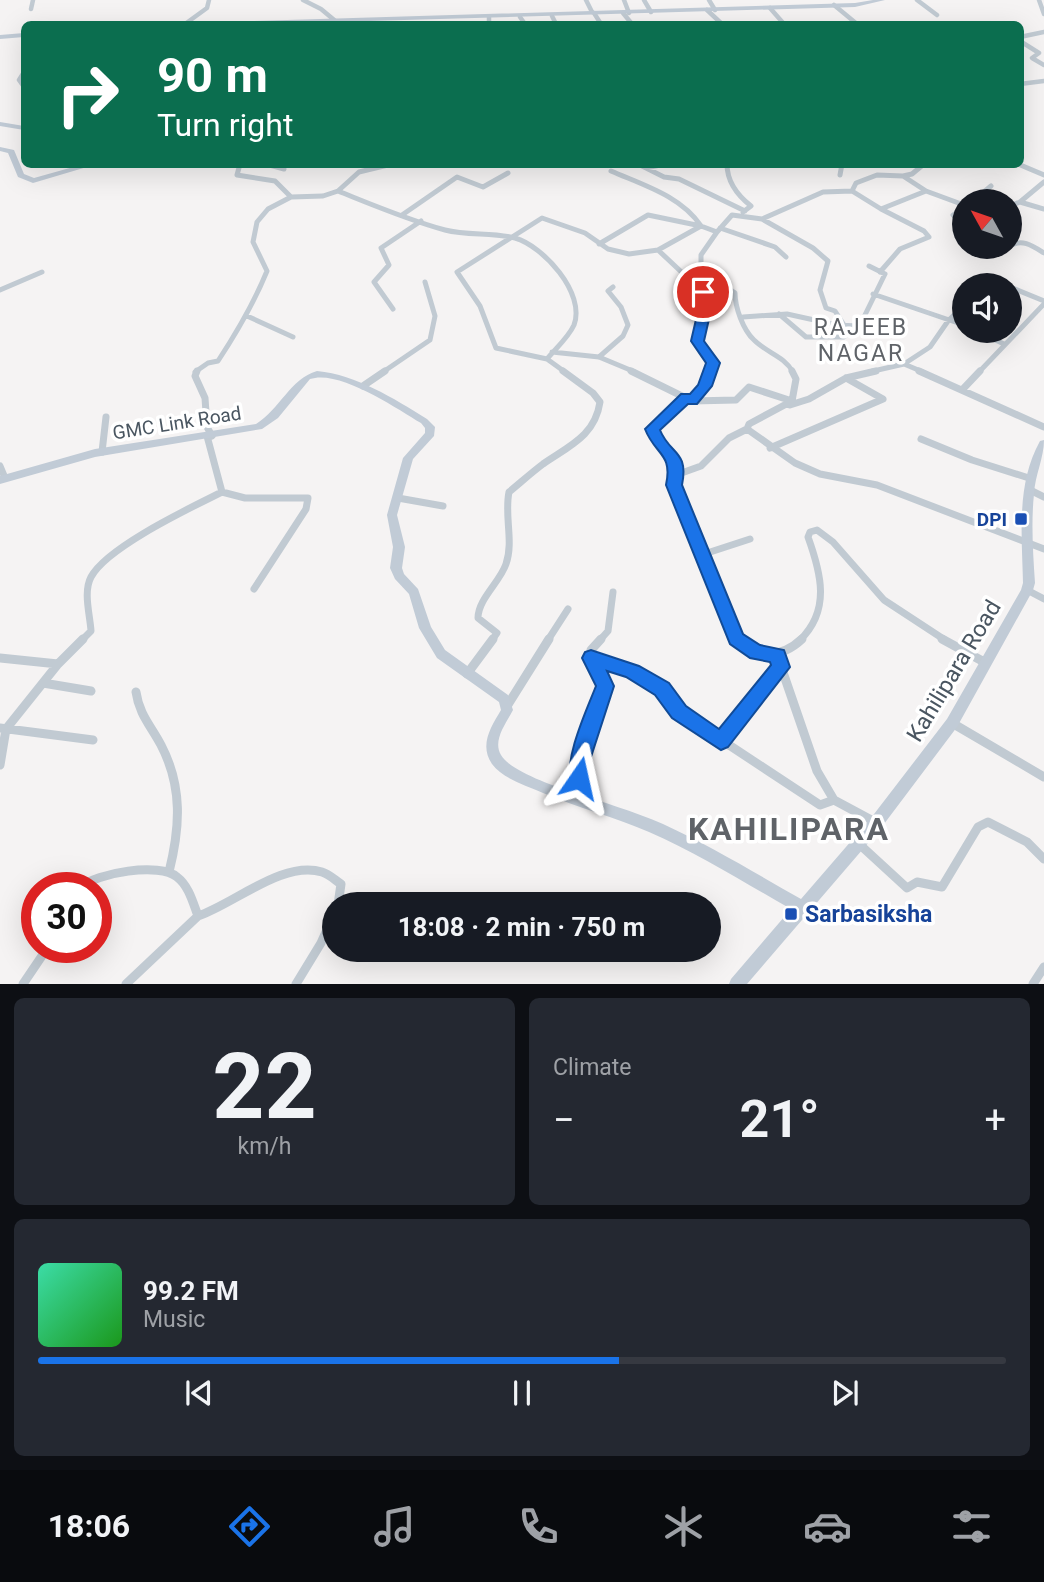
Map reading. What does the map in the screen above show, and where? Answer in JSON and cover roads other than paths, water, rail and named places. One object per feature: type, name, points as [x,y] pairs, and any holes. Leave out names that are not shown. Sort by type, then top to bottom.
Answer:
[{"type":"street","points":[[31,9],[33,0]]},
{"type":"street","points":[[189,21],[207,8],[209,0]]},
{"type":"street","points":[[303,0],[321,9],[336,21]]},
{"type":"street","points":[[586,0],[599,21]]},
{"type":"street","points":[[624,0],[630,21]]},
{"type":"street","points":[[644,0],[650,12]]},
{"type":"street","points":[[709,0],[715,10]]},
{"type":"street","points":[[408,21],[489,21],[593,13],[770,8],[882,0]]},
{"type":"street","points":[[917,0],[937,15]]},
{"type":"street","points":[[1038,0],[1044,14]]},
{"type":"street","points":[[834,5],[853,21]]},
{"type":"street","points":[[770,8],[782,21]]},
{"type":"street","points":[[707,10],[719,21]]},
{"type":"street","points":[[552,16],[554,21]]},
{"type":"street","points":[[520,17],[523,21]]},
{"type":"street","points":[[1024,36],[1044,32]]},
{"type":"street","points":[[0,37],[21,35]]},
{"type":"street","points":[[1024,42],[1039,53],[1032,58],[1044,65]]},
{"type":"street","points":[[1024,84],[1044,81]]},
{"type":"street","points":[[0,124],[21,128]]},
{"type":"street","points":[[0,149],[11,152],[21,175],[33,181],[80,168]]},
{"type":"street","points":[[1024,167],[1044,175]]},
{"type":"street","points":[[239,168],[237,175],[275,180],[283,185],[291,197]]},
{"type":"street","points":[[222,492],[206,428],[206,405],[195,380],[195,372],[208,363],[218,361],[247,316],[267,271],[253,242],[257,222],[268,209],[291,197],[323,196],[338,191],[359,172],[376,168]]},
{"type":"street","points":[[645,168],[664,177],[679,179],[745,211]]},
{"type":"street","points":[[676,475],[701,466],[729,438],[792,401],[796,379],[787,362],[752,339],[735,304],[735,293],[701,272],[698,263],[700,256],[728,217],[751,206],[736,194],[726,168]]},
{"type":"street","points":[[840,175],[841,168]]},
{"type":"street","points":[[852,191],[856,183],[877,175],[903,176],[912,174],[919,168]]},
{"type":"street","points":[[611,171],[649,188],[692,213],[701,226]]},
{"type":"street","points":[[402,215],[457,177],[483,187],[509,173]]},
{"type":"street","points":[[903,176],[926,191],[952,202]]},
{"type":"street","points":[[1022,200],[1044,182]]},
{"type":"street","points":[[987,189],[991,186]]},
{"type":"street","points":[[338,191],[464,234],[513,238],[538,248],[557,267],[572,300],[575,321],[547,359]]},
{"type":"street","points":[[762,219],[824,192],[852,191],[924,231],[929,237],[898,248],[887,259],[880,272]]},
{"type":"street","points":[[881,209],[926,191]]},
{"type":"street","points":[[1022,203],[1044,209]]},
{"type":"street","points":[[599,244],[648,215],[718,230],[775,247],[786,257]]},
{"type":"street","points":[[737,215],[762,219],[774,229],[807,243],[828,261],[820,290],[826,308],[835,311],[845,325]]},
{"type":"street","points":[[467,674],[497,633],[478,618],[478,611],[501,575],[507,560],[509,545],[504,517],[509,492],[543,465],[579,442],[600,415],[600,402],[593,393],[547,359],[496,348],[488,332],[481,306],[457,272],[542,218],[585,233],[599,244],[629,254],[658,250],[701,226]]},
{"type":"street","points":[[393,309],[374,282],[389,265],[381,248],[421,221]]},
{"type":"street","points":[[1022,242],[1028,243],[1044,253]]},
{"type":"street","points":[[658,250],[707,296],[698,341],[713,363],[705,386],[652,429],[657,441],[671,454],[677,469],[674,485],[736,639],[756,652],[777,655],[799,644],[811,627],[820,606],[820,579],[808,537],[810,532],[817,530],[833,540],[858,573],[886,601],[904,615],[986,663]]},
{"type":"street","points":[[779,314],[806,337],[844,337],[858,326],[885,274],[869,265]]},
{"type":"street","points":[[0,290],[42,272]]},
{"type":"street","points":[[363,386],[430,340],[435,316],[425,282]]},
{"type":"street","points":[[599,357],[623,336],[628,325],[621,307],[608,291],[613,287]]},
{"type":"street","points":[[962,390],[1044,302],[1022,292]]},
{"type":"street","points":[[783,407],[809,399],[846,378],[904,364],[930,346],[950,319],[873,294]]},
{"type":"street","points":[[743,317],[779,314],[858,326]]},
{"type":"street","points":[[247,316],[293,337]]},
{"type":"street","points":[[552,352],[599,357],[689,399],[736,400],[749,387],[792,401]]},
{"type":"street","points":[[904,364],[1044,427]]},
{"type":"street","name":"GMC Link Road","points":[[2,475],[102,452],[244,431],[269,422],[307,377],[314,374],[323,373],[363,386],[430,427],[430,434],[425,442],[408,458],[392,516],[399,547],[396,568],[399,576],[414,592],[430,639],[441,654],[504,699],[506,707]]},
{"type":"street","points":[[771,448],[883,399],[846,378]]},
{"type":"street","points":[[102,452],[106,417]]},
{"type":"street","points":[[747,429],[795,463],[820,474],[877,485],[1044,549]]},
{"type":"street","points":[[921,439],[1031,484],[1044,497]]},
{"type":"street","name":"Kahilipara Road","points":[[736,984],[876,823],[953,723],[1027,590],[1027,510],[1031,484],[1044,443]]},
{"type":"street","points":[[0,765],[3,729],[58,664],[91,631],[88,590],[96,568],[160,525],[222,492],[245,498],[302,496],[309,500],[254,589]]},
{"type":"street","points":[[398,498],[443,506]]},
{"type":"street","points":[[701,555],[750,539]]},
{"type":"street","points":[[1027,590],[1044,599]]},
{"type":"street","points":[[577,800],[581,757],[605,686],[591,658],[591,650],[608,631],[612,592]]},
{"type":"street","points":[[568,609],[506,707],[491,747],[496,759],[506,769],[577,800],[638,820],[725,863],[801,907]]},
{"type":"street","points":[[777,655],[817,771],[834,800],[876,823]]},
{"type":"street","points":[[0,658],[58,664]]},
{"type":"street","points":[[591,658],[632,672],[662,689],[679,712],[820,806],[834,800]]},
{"type":"street","points":[[721,741],[781,667]]},
{"type":"street","points":[[43,683],[91,691]]},
{"type":"street","points":[[136,692],[138,712],[160,743],[177,777],[179,836],[169,872]]},
{"type":"street","points":[[953,723],[1044,777]]},
{"type":"street","points":[[3,729],[93,740]]},
{"type":"street","points":[[858,843],[907,888],[917,882],[942,887],[978,827],[988,822],[1027,842],[1044,859]]},
{"type":"street","points":[[126,984],[198,916],[212,913],[253,888],[287,874],[312,869],[330,874],[341,884],[340,892]]},
{"type":"street","points":[[112,874],[141,870],[169,872],[177,876],[198,916]]},
{"type":"street","points":[[296,984],[322,941]]},
{"type":"street","points":[[23,984],[37,963]]},
{"type":"street","points":[[1033,984],[1044,967]]},
{"type":"place","name":"DPI","points":[[1021,519]]},
{"type":"place","name":"Sarbasiksha","points":[[791,914]]},
{"type":"district","name":"RAJEEB NAGAR","points":[[861,340]]},
{"type":"district","name":"KAHILIPARA","points":[[789,829]]}]
